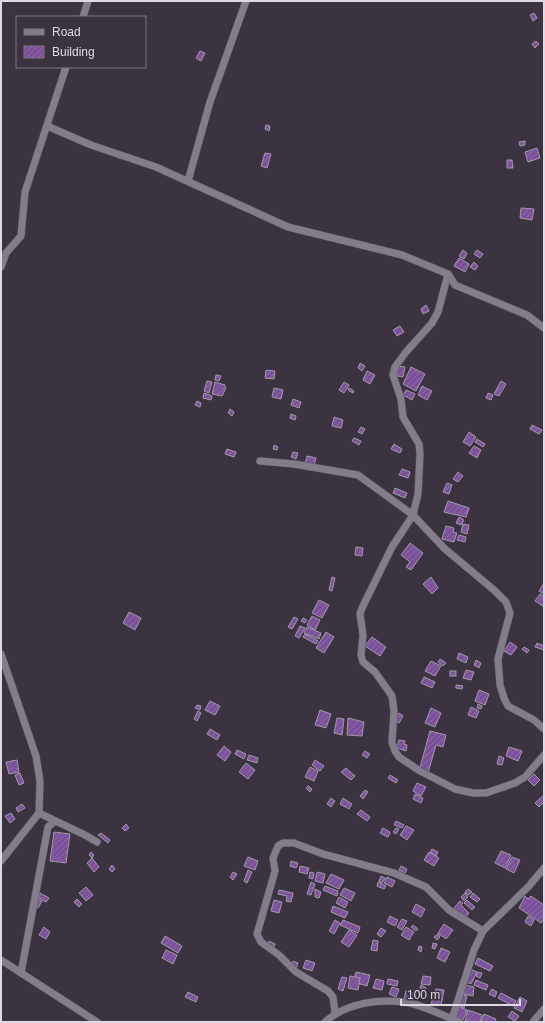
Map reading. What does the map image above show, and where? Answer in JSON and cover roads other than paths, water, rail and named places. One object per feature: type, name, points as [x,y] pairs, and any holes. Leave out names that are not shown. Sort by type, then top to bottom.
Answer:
[{"type":"street","points":[[83,16],[88,1]]},
{"type":"street","points":[[188,181],[210,102],[246,1]]},
{"type":"street","points":[[1,267],[6,253],[21,236],[25,192],[66,68]]},
{"type":"street","points":[[47,126],[92,145],[156,167],[288,226],[402,255],[448,274],[455,285],[527,315],[544,328]]},
{"type":"street","points":[[448,274],[438,312],[432,323],[398,362],[393,375],[401,399],[404,417],[419,444],[418,494],[413,515],[392,547],[360,614],[363,635],[361,655],[363,662],[375,672],[393,700],[394,711],[392,742],[395,751],[399,756],[420,771],[455,789],[473,793],[486,792],[525,777],[544,755]]},
{"type":"street","points":[[260,461],[294,464],[358,475],[413,515],[445,549],[476,574],[506,602],[510,613],[498,659],[500,685],[508,706],[530,718],[544,729]]},
{"type":"street","points":[[1,654],[36,756],[40,781],[39,814],[1,861]]},
{"type":"street","points":[[39,814],[97,842]]},
{"type":"street","points":[[21,973],[33,916],[48,827],[55,821]]},
{"type":"street","points":[[335,1013],[333,997],[328,991],[296,972],[279,955],[261,942],[257,934],[274,877],[275,871],[273,858],[278,846],[283,843],[294,843],[323,854],[394,873],[426,887],[449,910],[483,931]]},
{"type":"street","points":[[452,1019],[474,950],[483,931],[529,886],[544,868]]},
{"type":"street","points":[[1,960],[97,1022]]},
{"type":"street","points":[[325,1022],[335,1013],[354,1006],[380,1001],[411,1004],[460,1022]]},
{"type":"street","points":[[533,1022],[544,1009]]}]
